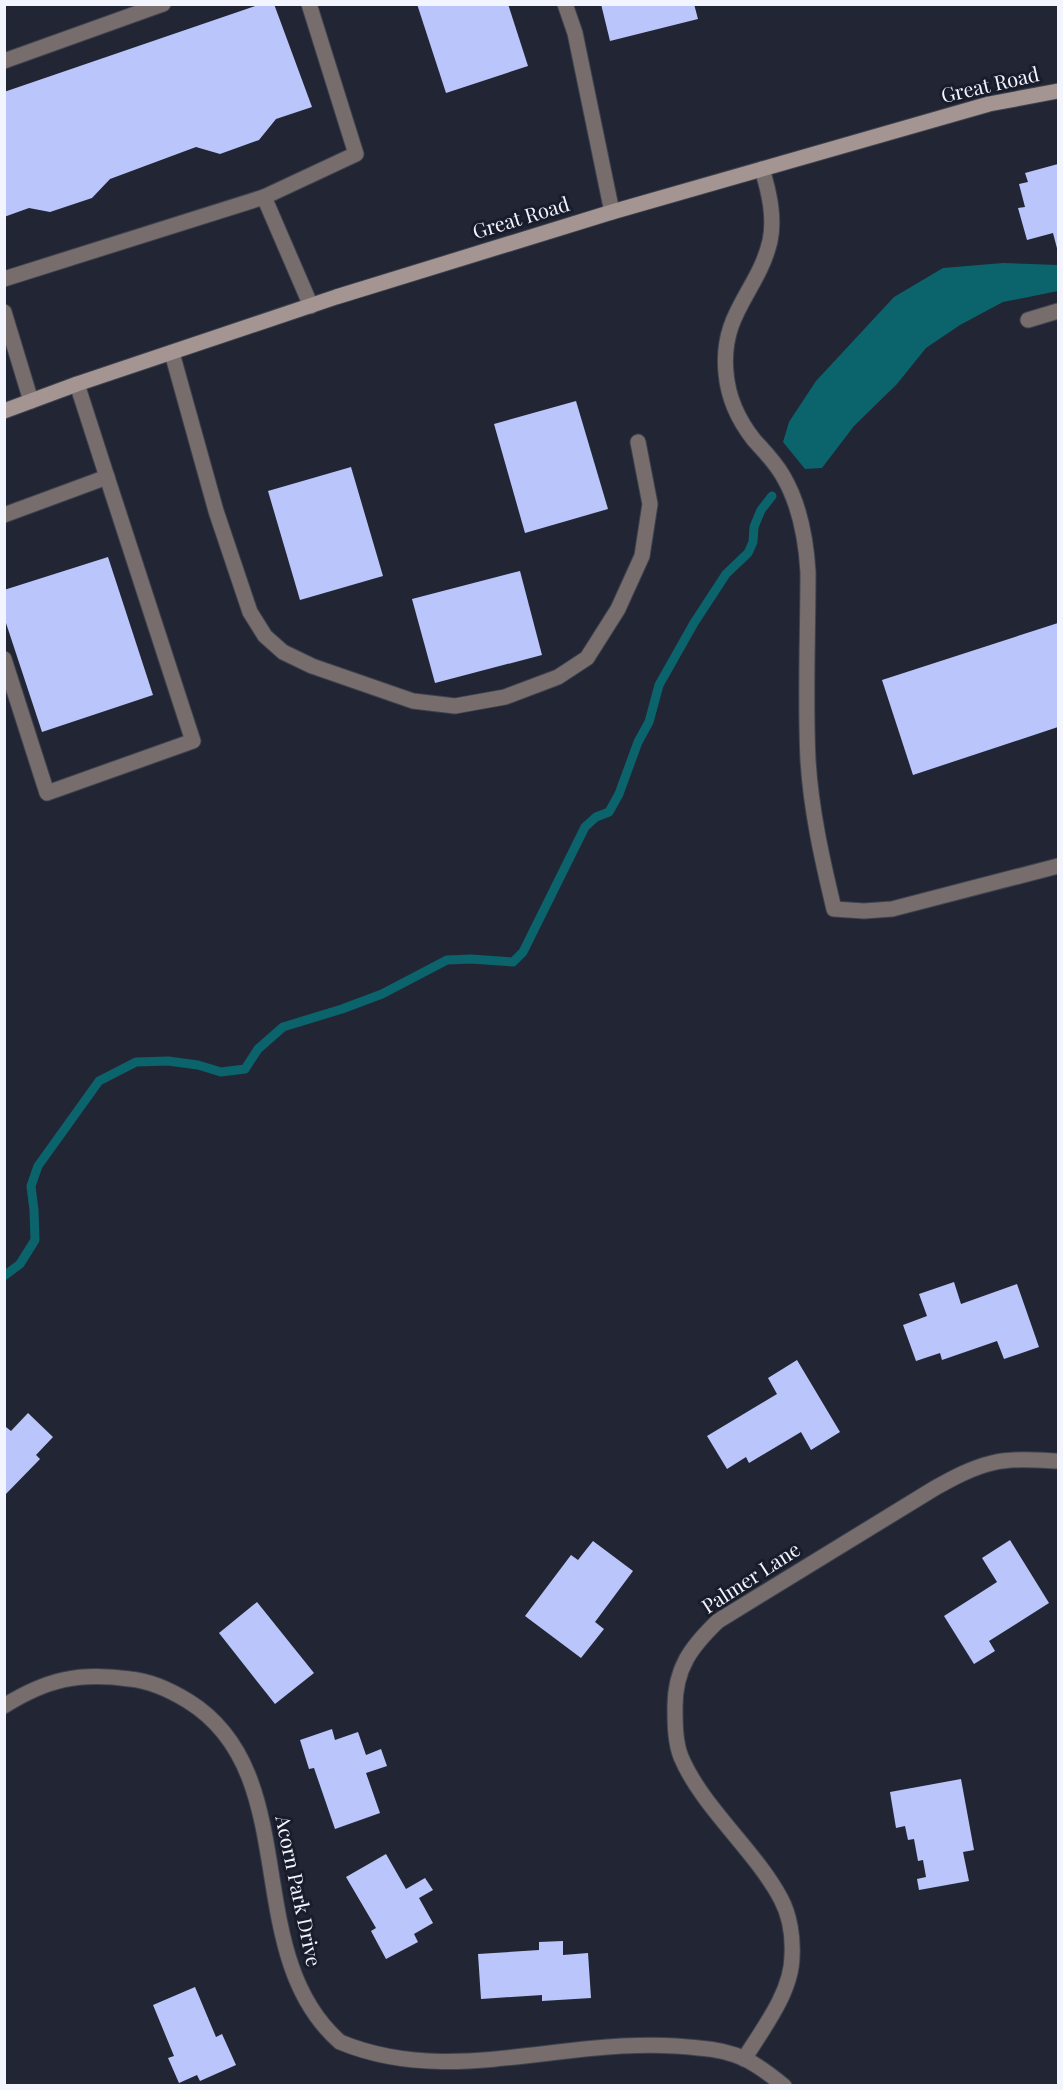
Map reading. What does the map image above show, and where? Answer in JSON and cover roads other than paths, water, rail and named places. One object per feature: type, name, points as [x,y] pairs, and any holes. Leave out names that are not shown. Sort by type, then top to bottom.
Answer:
[{"type":"main road","name":"Great Road","points":[[4,411],[77,384],[311,306],[612,212],[989,104],[1059,91]]},
{"type":"street","points":[[4,61],[163,4]]},
{"type":"street","points":[[4,279],[264,196],[356,154],[309,4]]},
{"type":"street","points":[[565,4],[575,33],[612,212]]},
{"type":"street","points":[[762,169],[772,214],[770,239],[763,262],[736,310],[729,331],[724,352],[726,376],[733,403],[741,420],[783,477],[802,523],[807,546],[808,759],[820,853],[834,909],[864,911],[892,909],[1059,866]]},
{"type":"street","points":[[264,196],[311,306]]},
{"type":"street","points":[[1028,320],[1059,311]]},
{"type":"street","points":[[4,312],[31,402]]},
{"type":"street","points":[[172,353],[216,511],[250,612],[265,636],[283,652],[312,666],[413,701],[455,706],[505,697],[558,677],[587,658],[618,609],[642,556],[650,504],[638,442]]},
{"type":"street","points":[[4,659],[47,793],[193,741],[77,384]]},
{"type":"street","points":[[4,515],[107,477]]},
{"type":"street","name":"Palmer Lane","points":[[744,2059],[784,1990],[792,1959],[791,1928],[782,1900],[696,1784],[681,1756],[675,1727],[675,1698],[681,1668],[696,1642],[718,1621],[935,1488],[964,1473],[992,1463],[1020,1460],[1059,1461]]},
{"type":"street","name":"Acorn Park Drive","points":[[4,1706],[47,1683],[76,1677],[109,1676],[142,1680],[173,1692],[200,1708],[221,1729],[238,1751],[257,1802],[283,1938],[291,1971],[303,1997],[339,2041],[379,2068]]},
{"type":"street","points":[[554,2068],[654,2046],[686,2046],[717,2050],[744,2059],[769,2073],[784,2085]]},
{"type":"water","points":[[1003,263],[1058,265],[1058,291],[1003,302],[960,325],[926,348],[897,384],[854,426],[822,468],[805,469],[783,442],[789,422],[816,381],[894,297],[943,268]]},
{"type":"waterway","points":[[4,1276],[20,1264],[35,1240],[31,1186],[38,1166],[99,1081],[136,1062],[168,1061],[198,1065],[221,1072],[245,1069],[258,1049],[283,1027],[382,994],[447,960],[513,962],[523,952],[585,827],[596,817],[609,812],[619,794],[638,742],[649,722],[659,685],[694,623],[726,574],[748,553],[761,510],[772,496]]}]
